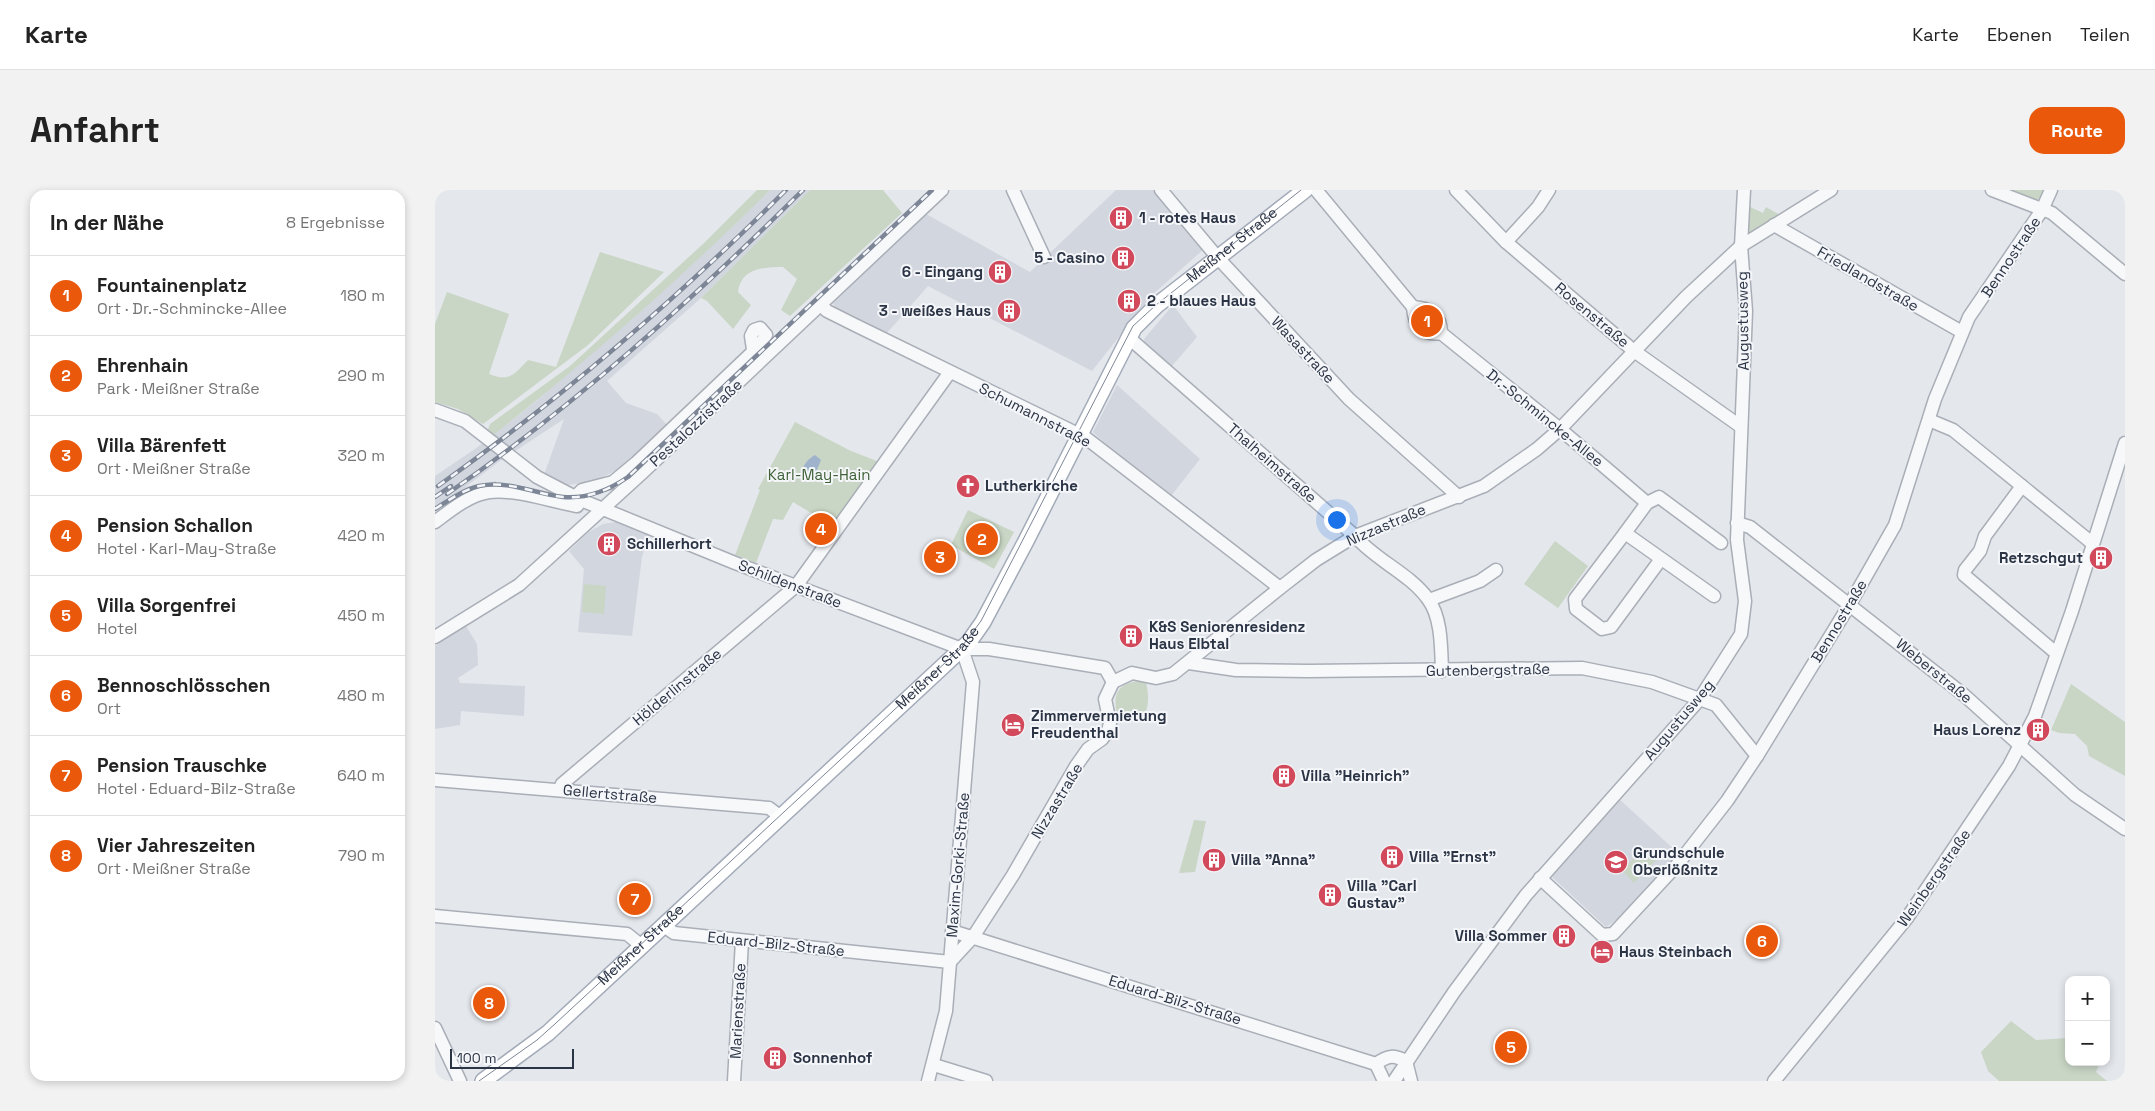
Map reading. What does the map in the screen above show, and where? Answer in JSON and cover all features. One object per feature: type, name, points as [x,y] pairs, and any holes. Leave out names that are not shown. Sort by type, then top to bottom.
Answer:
[{"type":"main road","name":"Meißner Straße","points":[[483,1081],[548,1033],[962,649],[983,622],[1129,337],[1140,321],[1157,305],[1305,190]]},
{"type":"street","name":"Pestalozzistraße","points":[[435,636],[519,585],[617,496],[942,190]]},
{"type":"street","points":[[1013,190],[1044,257]]},
{"type":"street","name":"Wasastraße","points":[[1161,190],[1218,258],[1349,399],[1459,497]]},
{"type":"street","name":"Dr.-Schmincke-Allee","points":[[1316,190],[1413,307],[1414,319],[1420,328],[1428,334],[1441,333]]},
{"type":"street","name":"Rosenstraße","points":[[1456,190],[1506,242],[1634,351],[1741,426]]},
{"type":"street","points":[[1506,242],[1538,207],[1549,190]]},
{"type":"street","name":"Augustusweg","points":[[1394,1081],[1406,1060],[1540,878],[1699,700],[1738,641],[1743,629],[1745,600],[1737,540],[1737,523],[1745,312],[1741,246],[1744,190]]},
{"type":"street","name":"Nizzastraße","points":[[1132,673],[1156,678],[1173,674],[1316,560],[1355,536],[1404,515],[1459,497],[1484,486],[1537,449],[1560,429],[1686,297],[1741,246],[1831,190]]},
{"type":"street","points":[[1992,190],[2052,213],[2125,274]]},
{"type":"street","name":"Bennostraße","points":[[1540,878],[1602,935],[1613,934],[1677,865],[1757,756],[1850,604],[1895,525],[1929,420],[1962,332],[1969,317],[2042,210],[2051,190]]},
{"type":"street","name":"Friedlandstraße","points":[[1775,225],[1962,332]]},
{"type":"street","name":"Schumannstraße","points":[[821,305],[834,315],[1079,434],[1280,588]]},
{"type":"street","name":"Dr.-Schmincke-Allee","points":[[1413,307],[1425,308],[1435,314],[1439,321],[1441,333],[1560,429],[1647,503]]},
{"type":"street","name":"Thalheimstraße","points":[[1129,337],[1355,536],[1364,547],[1414,585],[1429,600],[1438,624],[1442,671]]},
{"type":"street","points":[[435,522],[470,499],[489,492],[523,495],[577,506],[582,490],[613,482],[636,463],[753,349]]},
{"type":"street","name":"Hölderlinstraße","points":[[559,790],[562,784],[797,586],[950,372]]},
{"type":"street","name":"Schildenstraße","points":[[435,410],[465,421],[537,477],[578,499],[962,649]]},
{"type":"street","points":[[1929,420],[1953,430],[2076,532],[2092,543]]},
{"type":"street","name":"Weinbergstraße","points":[[1774,1081],[1907,918],[1998,786],[2035,716],[2072,611],[2125,443]]},
{"type":"street","points":[[2022,486],[1985,536],[1980,551],[1965,570],[1964,575],[2056,653]]},
{"type":"street","points":[[617,496],[619,516]]},
{"type":"street","points":[[1661,559],[1611,627],[1602,629],[1575,609],[1575,599],[1647,503],[1659,498],[1721,543]]},
{"type":"street","name":"Weberstraße","points":[[1737,523],[1750,526],[1850,604],[1964,694],[2020,743],[2069,790],[2125,829]]},
{"type":"street","points":[[1625,533],[1714,596]]},
{"type":"street","points":[[1429,600],[1479,581],[1496,570]]},
{"type":"street","points":[[962,649],[989,650],[1132,673]]},
{"type":"street","name":"Maxim-Gorki-Straße","points":[[928,1081],[934,1065],[946,1011],[973,682],[962,649]]},
{"type":"street","name":"Gutenbergstraße","points":[[1189,663],[1236,670],[1442,671],[1582,668],[1652,682],[1716,705],[1757,756]]},
{"type":"street","points":[[1105,668],[1113,682],[1132,673]]},
{"type":"street","name":"Nizzastraße","points":[[950,962],[973,937],[1013,876],[1076,766],[1088,749],[1102,739],[1108,731],[1110,723],[1105,699],[1113,682]]},
{"type":"street","name":"Gellertstraße","points":[[435,780],[769,808],[781,817]]},
{"type":"street","points":[[435,916],[627,934],[642,946]]},
{"type":"street","name":"Eduard-Bilz-Straße","points":[[664,926],[674,933],[950,962]]},
{"type":"street","name":"Eduard-Bilz-Straße","points":[[952,931],[1377,1064]]},
{"type":"street","name":"Marienstraße","points":[[734,1081],[742,941]]},
{"type":"street","points":[[435,1028],[459,1081]]},
{"type":"street","points":[[1384,1081],[1377,1064],[1385,1058],[1394,1056],[1406,1060],[1411,1081]]},
{"type":"street","points":[[934,1065],[986,1081]]},
{"type":"shaded area","points":[[770,190],[810,190],[701,298],[607,381],[626,403],[657,414],[668,426],[623,467],[594,481],[568,485],[544,475],[564,419],[500,461],[465,487],[496,481],[496,487],[471,491],[435,511],[435,476],[475,449],[534,403],[641,311]]},
{"type":"shaded area","points":[[1116,190],[1155,190],[1204,249],[1152,295],[1092,371],[928,286],[887,333],[835,308],[833,303],[926,214],[1030,272]]},
{"type":"shaded area","points":[[1173,305],[1197,337],[1172,366],[1145,344],[1144,339]]},
{"type":"shaded area","points":[[1117,385],[1200,459],[1171,496],[1119,456],[1093,432]]},
{"type":"shaded area","points":[[616,522],[649,535],[642,557],[632,636],[578,632],[584,569],[569,551],[587,533],[603,524]]},
{"type":"shaded area","points":[[466,626],[477,644],[478,665],[458,678],[460,683],[525,686],[524,716],[461,711],[460,725],[435,729],[435,646]]},
{"type":"shaded area","name":"Grundschule Oberlößnitz","points":[[1618,798],[1678,853],[1665,871],[1620,917],[1606,927],[1549,874]]},
{"type":"green space","points":[[757,190],[770,190],[669,286],[599,348],[492,436],[487,432],[490,424],[570,366],[704,243]]},
{"type":"green space","points":[[810,190],[883,190],[902,213],[790,316],[781,310],[797,279],[783,267],[755,270],[749,274],[740,284],[738,292],[751,305],[733,329],[707,301],[701,298]]},
{"type":"green space","points":[[2009,190],[2045,190],[2042,198],[2034,200]]},
{"type":"green space","points":[[1746,205],[1763,213],[1766,207],[1780,215],[1752,234],[1746,232]]},
{"type":"green space","points":[[600,252],[664,272],[588,345],[483,424],[458,409],[435,402],[435,324],[447,292],[509,314],[489,374],[502,377],[511,376],[528,360],[556,367]]},
{"type":"green space","name":"Karl-May-Hain","points":[[795,422],[851,451],[877,461],[833,526],[793,502],[783,520],[773,519],[756,563],[735,555],[760,490],[758,489]]},
{"type":"green space","points":[[968,510],[1014,532],[994,569],[951,545]]},
{"type":"green space","points":[[1555,541],[1588,566],[1558,608],[1524,584]]},
{"type":"green space","points":[[584,584],[606,586],[604,614],[582,612]]},
{"type":"green space","points":[[1132,682],[1146,682],[1148,700],[1146,711],[1137,718],[1118,717],[1116,697],[1118,692],[1121,688]]},
{"type":"green space","points":[[2071,684],[2125,722],[2125,776],[2089,756],[2087,746],[2075,734],[2059,733],[2051,730]]},
{"type":"green space","points":[[1194,820],[1206,821],[1195,872],[1179,873]]},
{"type":"green space","points":[[1644,848],[1653,856],[1661,849],[1664,852],[1634,883],[1622,870]]},
{"type":"green space","points":[[2011,1021],[2036,1040],[2065,1038],[2065,1066],[2098,1066],[2096,1072],[2107,1081],[1999,1081],[1988,1071],[1981,1052]]},
{"type":"water","points":[[815,455],[821,460],[816,472],[806,482],[801,478],[803,468]]},
{"type":"tram line","points":[[479,1081],[537,1040],[556,1023],[960,649],[981,621],[1133,326],[1156,305],[1301,190]]},
{"type":"railway","points":[[438,486],[530,418],[618,346],[786,190]]},
{"type":"railway","points":[[447,494],[495,460],[632,350],[719,271],[803,190]]},
{"type":"railway","points":[[435,509],[462,493],[479,486],[512,486],[563,497],[581,497],[597,493],[621,482],[932,190]]},
{"type":"railway","points":[[435,497],[451,486]]},
{"type":"place","name":"1 - rotes Haus","points":[[1121,218]]},
{"type":"place","name":"5 - Casino","points":[[1123,258]]},
{"type":"place","name":"6 - Eingang","points":[[1000,272]]},
{"type":"place","name":"2 - blaues Haus","points":[[1129,301]]},
{"type":"place","name":"3 - weißes Haus","points":[[1009,311]]},
{"type":"place","name":"Fountainenplatz","points":[[1427,321]]},
{"type":"place","name":"Lutherkirche","points":[[968,486]]},
{"type":"place","name":"Pension Schallon","points":[[821,529]]},
{"type":"place","name":"Ehrenhain","points":[[982,539]]},
{"type":"place","name":"Schillerhort","points":[[609,544]]},
{"type":"place","name":"Villa Bärenfett","points":[[940,557]]},
{"type":"place","name":"Retzschgut","points":[[2101,558]]},
{"type":"place","name":"K&S Seniorenresidenz Haus Elbtal","points":[[1131,636]]},
{"type":"place","name":"Zimmervermietung Freudenthal","points":[[1013,725]]},
{"type":"place","name":"Haus Lorenz","points":[[2038,730]]},
{"type":"place","name":"Villa \"Heinrich\"","points":[[1284,776]]},
{"type":"place","name":"Villa \"Ernst\"","points":[[1392,857]]},
{"type":"place","name":"Villa \"Anna\"","points":[[1214,860]]},
{"type":"place","name":"Grundschule Oberlößnitz","points":[[1616,862]]},
{"type":"place","name":"Villa \"Carl Gustav\"","points":[[1330,895]]},
{"type":"place","name":"Pension Trauschke","points":[[635,899]]},
{"type":"place","name":"Villa Sommer","points":[[1564,936]]},
{"type":"place","name":"Bennoschlösschen","points":[[1762,941]]},
{"type":"place","name":"Haus Steinbach","points":[[1602,952]]},
{"type":"place","name":"Vier Jahreszeiten","points":[[489,1003]]},
{"type":"place","name":"Villa Sorgenfrei","points":[[1511,1047]]},
{"type":"place","name":"Sonnenhof","points":[[775,1058]]}]
